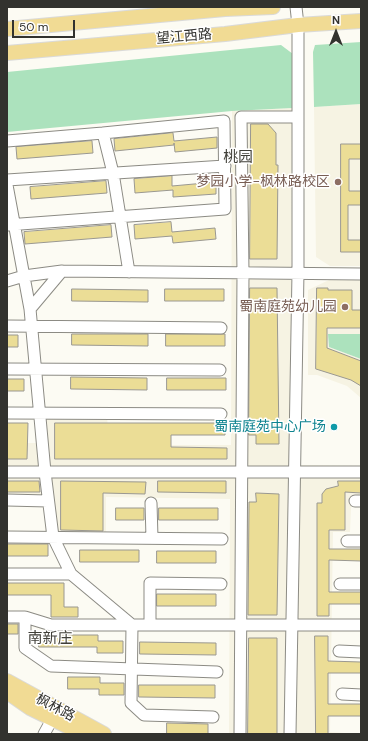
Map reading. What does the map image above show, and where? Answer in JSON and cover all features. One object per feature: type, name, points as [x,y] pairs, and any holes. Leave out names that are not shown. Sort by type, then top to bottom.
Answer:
[{"type":"main road","name":"望江西路","points":[[7,29],[225,8],[273,7]]},
{"type":"main road","name":"望江西路","points":[[7,53],[225,34],[298,25],[361,21]]},
{"type":"main road","name":"枫林路","points":[[7,681],[83,734]]},
{"type":"main road","name":"枫林路","points":[[7,692],[30,708],[54,714],[104,734]]},
{"type":"street","points":[[290,734],[297,274],[298,25],[296,7]]},
{"type":"street","points":[[240,734],[242,273],[241,118],[297,117]]},
{"type":"street","points":[[7,141],[224,121],[225,210],[11,225]]},
{"type":"street","points":[[103,133],[113,173],[129,272]]},
{"type":"street","points":[[7,180],[225,166]]},
{"type":"street","points":[[7,185],[11,225],[24,276],[30,309],[45,472],[53,538],[71,574],[132,625]]},
{"type":"street","points":[[7,281],[24,276],[62,271],[361,274]]},
{"type":"street","points":[[30,309],[62,271]]},
{"type":"street","points":[[7,326],[221,328]]},
{"type":"street","points":[[7,369],[220,370]]},
{"type":"street","points":[[7,413],[221,414]]},
{"type":"street","points":[[7,472],[361,472]]},
{"type":"street","points":[[7,500],[48,500]]},
{"type":"street","points":[[151,503],[152,538]]},
{"type":"street","points":[[7,537],[222,539]]},
{"type":"street","points":[[347,541],[361,541]]},
{"type":"street","points":[[7,574],[71,574]]},
{"type":"street","points":[[150,624],[150,583],[221,584]]},
{"type":"street","points":[[340,584],[361,584]]},
{"type":"street","points":[[7,617],[25,617],[52,625],[361,625]]},
{"type":"street","points":[[25,617],[25,648],[51,666],[217,672]]},
{"type":"street","points":[[132,625],[131,703],[144,714],[214,717]]},
{"type":"street","points":[[339,652],[361,652]]},
{"type":"street","points":[[342,694],[361,695]]},
{"type":"street","points":[[44,734],[54,714]]},
{"type":"shaded area","name":"梦园小学-枫林路校区","points":[[361,104],[361,266],[330,266],[316,257],[314,107]]},
{"type":"shaded area","points":[[292,108],[291,465],[361,466],[361,507],[351,507],[350,532],[333,532],[330,732],[361,734],[229,734],[230,499],[106,497],[106,534],[46,534],[43,497],[7,496],[7,443],[36,443],[34,417],[107,416],[109,445],[231,445],[232,111]]},
{"type":"shaded area","points":[[329,280],[361,280],[361,334],[328,335],[329,347],[361,359],[361,398],[347,386],[317,375],[308,375],[308,290]]},
{"type":"green space","points":[[361,42],[361,104],[314,107],[313,52],[315,45]]},
{"type":"green space","points":[[281,45],[293,54],[292,108],[232,111],[7,132],[7,72]]},
{"type":"green space","points":[[328,334],[361,334],[361,359],[329,347]]},
{"type":"building","points":[[251,124],[268,124],[276,133],[276,165],[278,165],[277,259],[250,259]]},
{"type":"building","points":[[173,133],[174,141],[217,137],[217,148],[175,152],[174,143],[174,145],[115,151],[114,139]]},
{"type":"building","points":[[92,141],[93,153],[17,159],[16,147]]},
{"type":"building","points":[[341,144],[361,144],[361,159],[349,159],[349,191],[361,191],[361,205],[348,205],[348,240],[361,240],[361,252],[341,252]]},
{"type":"building","points":[[172,176],[172,186],[216,182],[216,194],[173,197],[173,190],[135,193],[134,179]]},
{"type":"building","points":[[106,181],[107,193],[31,199],[30,187]]},
{"type":"building","points":[[171,222],[172,232],[215,228],[216,239],[173,243],[172,236],[135,239],[134,225]]},
{"type":"building","points":[[111,225],[112,237],[25,244],[24,232]]},
{"type":"building","points":[[250,288],[277,288],[279,444],[256,444],[256,435],[249,435]]},
{"type":"building","points":[[317,288],[328,288],[328,290],[352,290],[352,310],[361,310],[361,328],[327,328],[327,348],[361,361],[361,386],[351,380],[316,369]]},
{"type":"building","points":[[72,289],[148,290],[148,302],[72,301]]},
{"type":"building","points":[[165,289],[224,289],[224,301],[165,301]]},
{"type":"building","points":[[72,334],[148,334],[148,346],[72,345]]},
{"type":"building","points":[[166,334],[225,334],[225,346],[166,346]]},
{"type":"building","points":[[7,335],[18,335],[18,347],[7,347]]},
{"type":"building","points":[[71,377],[147,378],[147,390],[71,389]]},
{"type":"building","points":[[167,378],[226,378],[226,390],[167,390]]},
{"type":"building","points":[[7,379],[24,379],[24,391],[7,391]]},
{"type":"building","points":[[7,423],[28,423],[27,459],[7,459]]},
{"type":"building","points":[[55,423],[225,423],[225,435],[171,435],[171,447],[227,448],[227,459],[55,459]]},
{"type":"building","points":[[7,481],[39,481],[40,492],[7,492]]},
{"type":"building","points":[[61,481],[146,482],[145,494],[103,493],[103,531],[61,530]]},
{"type":"building","points":[[158,481],[226,481],[226,493],[158,492]]},
{"type":"building","points":[[338,481],[361,481],[361,493],[345,492],[345,530],[329,530],[329,549],[361,549],[361,561],[329,560],[329,592],[361,592],[361,604],[329,604],[329,616],[317,616],[317,503],[322,503],[322,494],[326,489],[338,486]]},
{"type":"building","points":[[256,493],[279,494],[277,615],[248,615],[249,502],[256,502]]},
{"type":"building","points":[[116,508],[144,508],[144,520],[116,520]]},
{"type":"building","points":[[159,508],[218,508],[218,520],[159,520]]},
{"type":"building","points":[[7,544],[48,544],[48,556],[7,556]]},
{"type":"building","points":[[80,550],[139,550],[139,562],[80,562]]},
{"type":"building","points":[[157,551],[216,551],[216,563],[157,563]]},
{"type":"building","points":[[7,583],[64,583],[64,607],[78,607],[78,617],[51,617],[51,595],[7,595]]},
{"type":"building","points":[[157,594],[216,594],[216,606],[157,606]]},
{"type":"building","points":[[7,624],[18,624],[18,634],[7,634]]},
{"type":"building","points":[[39,635],[98,635],[98,641],[123,641],[123,653],[97,653],[97,647],[39,647]]},
{"type":"building","points":[[315,636],[328,636],[328,661],[361,662],[361,673],[328,673],[328,704],[361,704],[361,716],[328,716],[328,734],[316,734]]},
{"type":"building","points":[[249,638],[277,638],[277,734],[248,734]]},
{"type":"building","points":[[140,642],[216,643],[216,655],[140,654]]},
{"type":"building","points":[[68,677],[100,677],[100,683],[124,683],[124,695],[99,695],[99,689],[68,689]]},
{"type":"building","points":[[139,685],[215,685],[215,698],[139,697]]},
{"type":"building","points":[[167,723],[208,724],[208,734],[167,734]]},
{"type":"place","name":"梦园小学-枫林路校区","points":[[338,182]]},
{"type":"place","name":"蜀南庭苑幼儿园","points":[[345,307]]},
{"type":"place","name":"蜀南庭苑中心广场","points":[[334,427]]},
{"type":"district","name":"桃园","points":[[238,158]]},
{"type":"district","name":"南新庄","points":[[50,639]]}]
